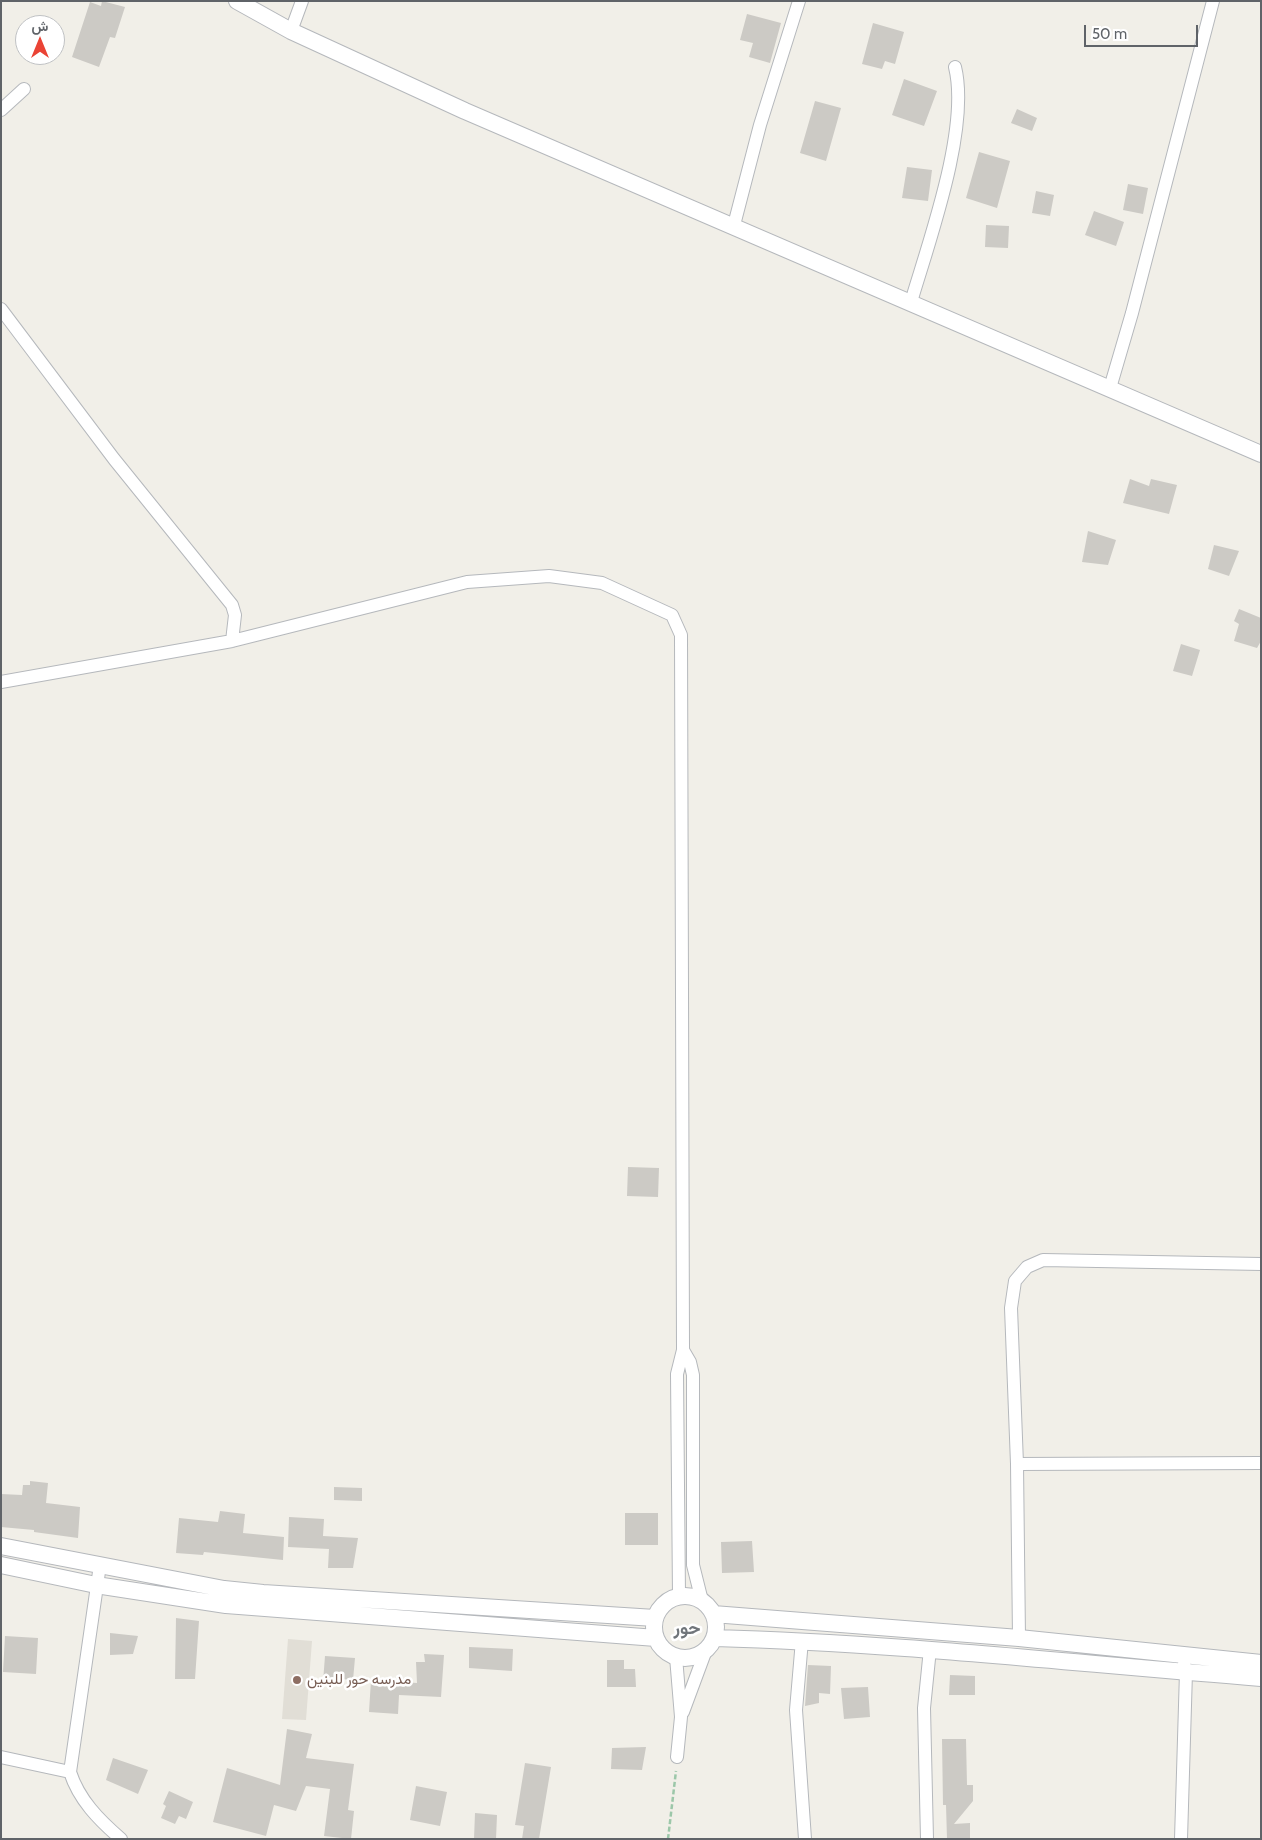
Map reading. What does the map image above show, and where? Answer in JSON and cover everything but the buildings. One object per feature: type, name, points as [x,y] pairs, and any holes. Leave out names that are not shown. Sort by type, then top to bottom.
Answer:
[{"type":"street","points":[[237,1],[291,31],[465,111],[734,225],[1261,454]]},
{"type":"street","points":[[291,31],[302,1]]},
{"type":"street","points":[[734,225],[760,125],[799,1]]},
{"type":"street","points":[[1110,388],[1132,312],[1213,1]]},
{"type":"street","points":[[911,302],[948,172],[958,115],[958,81],[955,67]]},
{"type":"street","points":[[1,110],[24,89]]},
{"type":"street","points":[[1,309],[114,459],[232,605],[235,615],[232,640]]},
{"type":"street","points":[[1,682],[232,640],[467,582],[549,576],[602,583],[672,615],[681,635],[684,1350],[677,1374],[679,1596]]},
{"type":"street","points":[[1019,1638],[1017,1464],[1011,1308],[1015,1281],[1027,1267],[1043,1260],[1261,1264]]},
{"type":"street","points":[[681,1717],[711,1644],[716,1620],[702,1601],[693,1565],[693,1375],[690,1362],[684,1350]]},
{"type":"street","points":[[1017,1464],[1261,1463]]},
{"type":"street","points":[[1,1546],[224,1589],[656,1618]]},
{"type":"street","points":[[1,1565],[96,1584],[226,1605],[656,1638]]},
{"type":"street","points":[[100,1565],[70,1772],[75,1788],[87,1805],[121,1839]]},
{"type":"street","points":[[702,1601],[679,1596],[664,1604],[656,1618],[656,1638],[662,1648],[676,1657],[692,1657],[711,1644],[802,1640],[930,1649],[1261,1678]]},
{"type":"street","points":[[712,1614],[1019,1638],[1261,1663]]},
{"type":"street","points":[[802,1640],[796,1710],[805,1839]]},
{"type":"street","points":[[927,1839],[924,1708],[930,1649]]},
{"type":"street","points":[[1180,1839],[1186,1672],[1182,1655]]},
{"type":"street","points":[[676,1657],[681,1717],[677,1757]]},
{"type":"street","points":[[1,1757],[70,1772]]},
{"type":"path","points":[[668,1839],[677,1757]]},
{"type":"shaded area","name":"مدرسه حور للبنين","points":[[288,1639],[312,1641],[306,1720],[282,1719]]},
{"type":"place","name":"مدرسه حور للبنين","points":[[297,1680]]},
{"type":"district","name":"حور","points":[[687,1629]]}]
